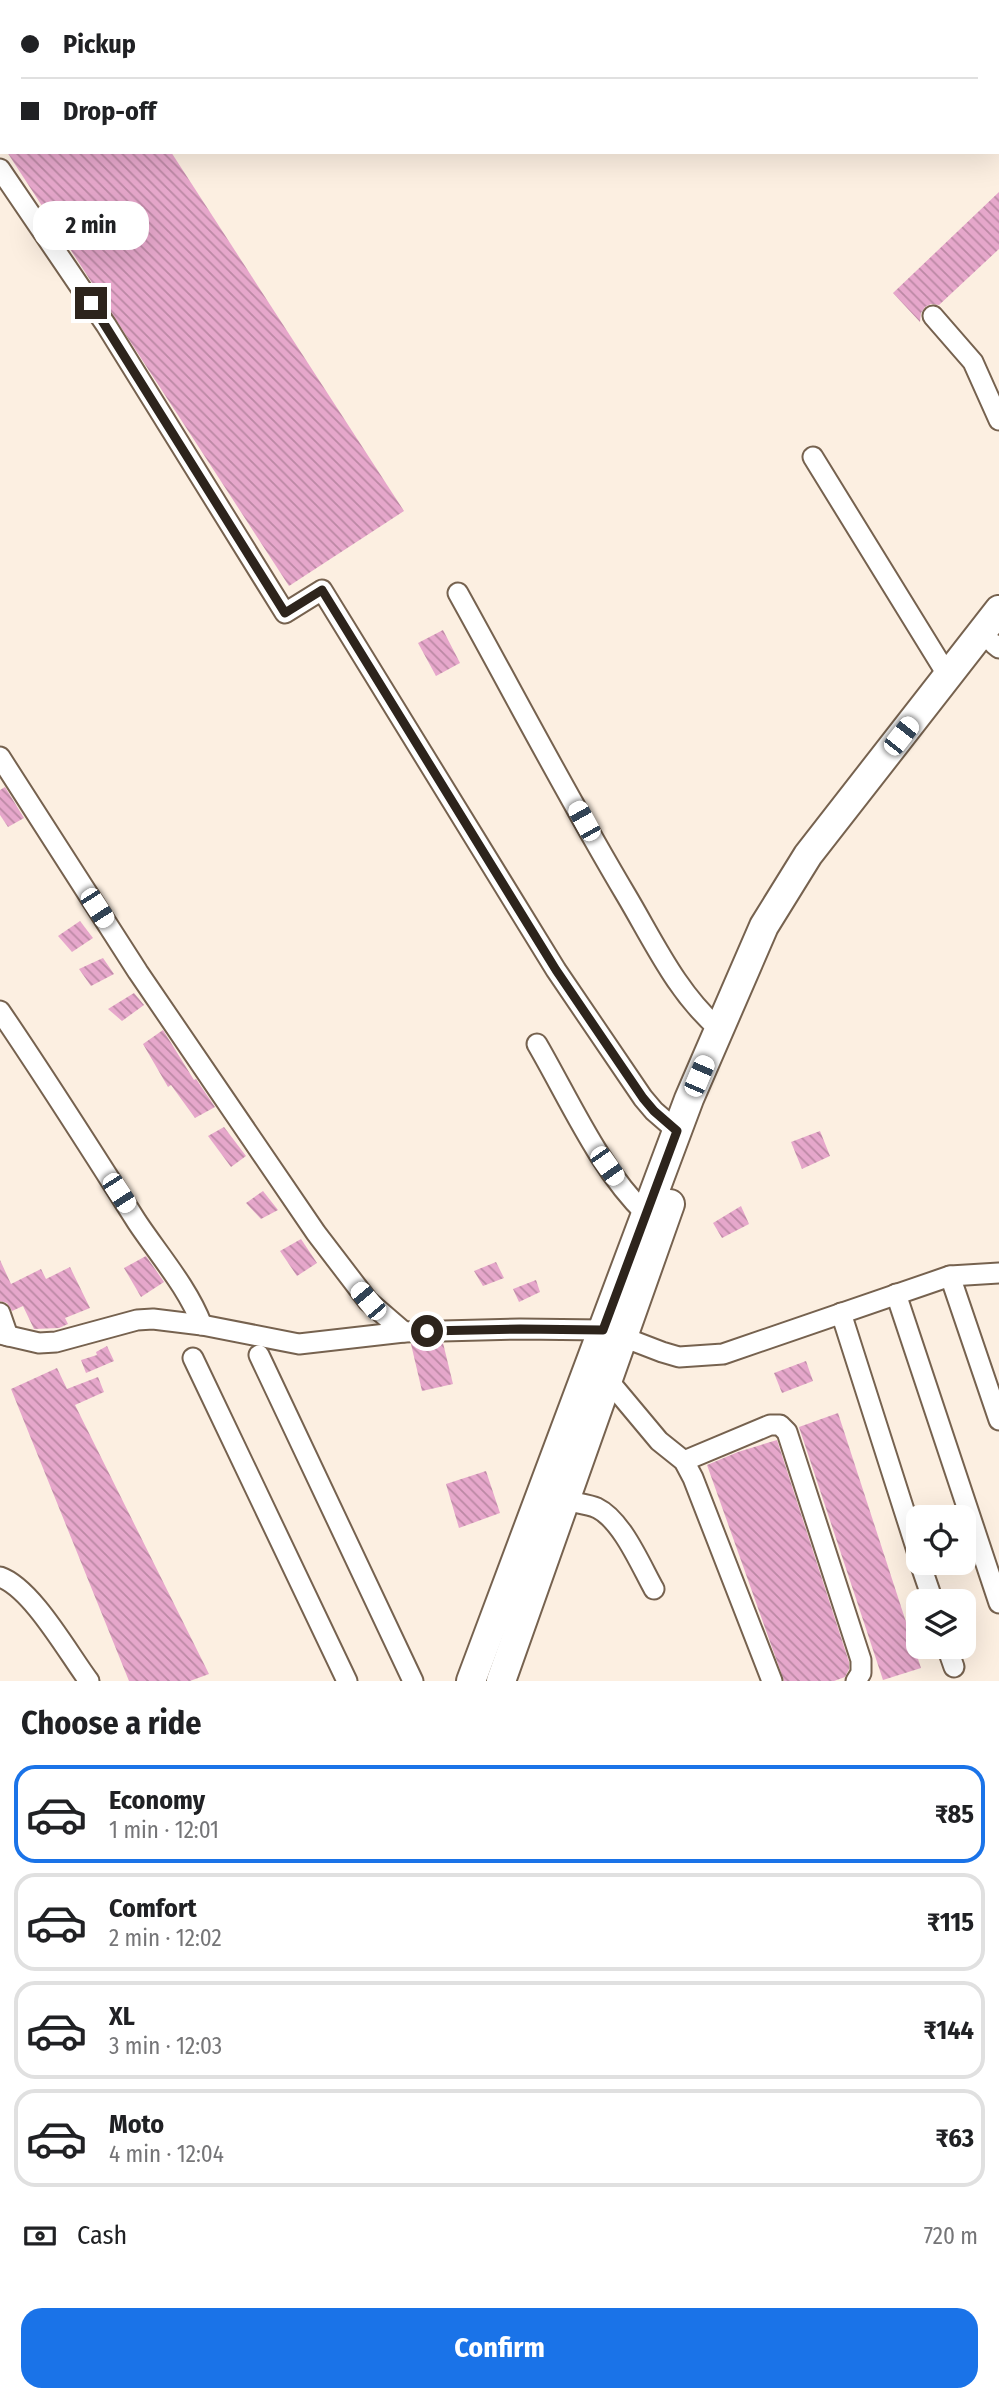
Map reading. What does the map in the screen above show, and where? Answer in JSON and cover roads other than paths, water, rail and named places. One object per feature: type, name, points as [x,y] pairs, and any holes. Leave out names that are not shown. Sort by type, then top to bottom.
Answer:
[{"type":"highway","points":[[501,1681],[608,1380],[613,1333],[646,1214],[677,1131],[764,926],[808,855],[999,610]]},
{"type":"highway","points":[[471,1681],[705,1105],[779,934],[822,865],[998,643]]},
{"type":"street","points":[[0,169],[106,326],[285,613],[322,590],[571,993],[643,1098],[677,1131]]},
{"type":"street","points":[[933,316],[973,362],[999,420]]},
{"type":"street","points":[[813,457],[948,676]]},
{"type":"street","points":[[458,593],[609,867],[670,970],[699,1012],[719,1029]]},
{"type":"street","points":[[0,757],[138,972],[316,1233],[368,1301],[404,1332]]},
{"type":"street","points":[[0,1011],[54,1090],[161,1259],[187,1294],[202,1325]]},
{"type":"street","points":[[537,1044],[607,1166],[627,1194],[646,1214]]},
{"type":"street","points":[[0,1313],[4,1335],[39,1343],[56,1342],[136,1320],[153,1319],[202,1325],[299,1344],[404,1332],[520,1329],[613,1333],[662,1352],[679,1357],[694,1357],[723,1354],[950,1276],[999,1273]]},
{"type":"street","points":[[950,1276],[999,1420]]},
{"type":"street","points":[[896,1294],[999,1603]]},
{"type":"street","points":[[841,1313],[906,1516]]},
{"type":"street","points":[[259,1355],[413,1681]]},
{"type":"street","points":[[193,1358],[347,1681]]},
{"type":"street","points":[[608,1380],[653,1434],[684,1461],[772,1681]]},
{"type":"street","points":[[684,1461],[770,1424],[780,1425],[787,1432],[861,1660],[861,1673],[856,1681]]},
{"type":"street","points":[[565,1500],[597,1508],[609,1516],[621,1531],[654,1589]]},
{"type":"street","points":[[0,1577],[19,1588],[38,1608],[89,1681]]},
{"type":"street","points":[[951,1659],[954,1667]]}]
